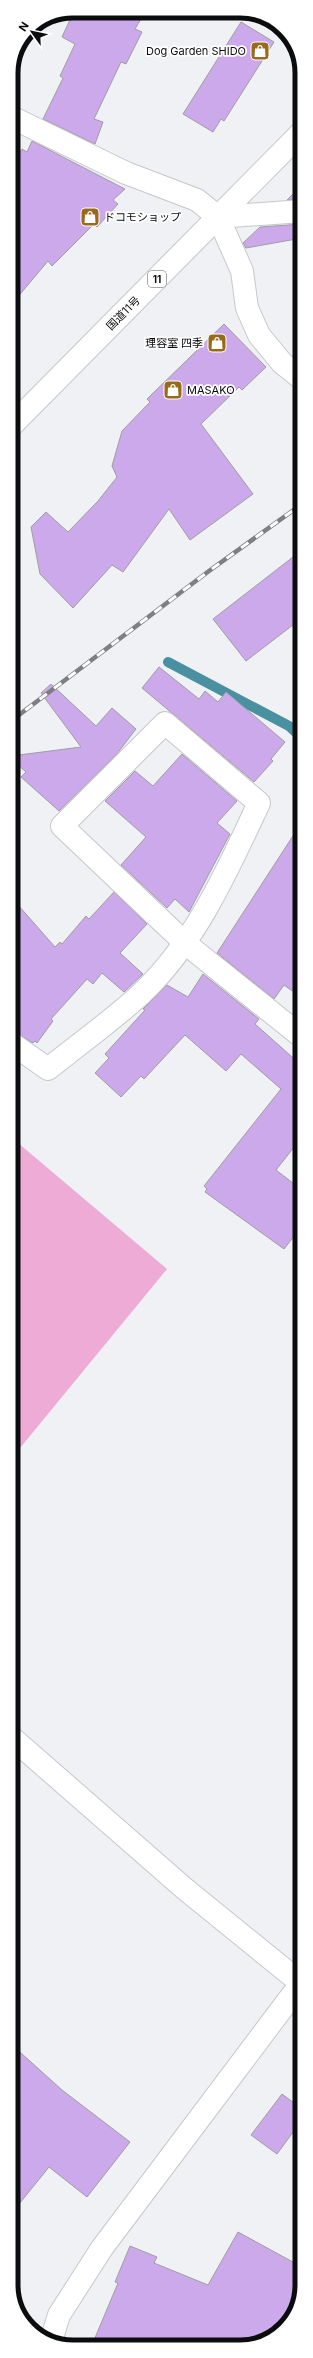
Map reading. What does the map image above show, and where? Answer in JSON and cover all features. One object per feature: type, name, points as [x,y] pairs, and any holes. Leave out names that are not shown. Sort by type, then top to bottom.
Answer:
[{"type":"main road","points":[[18,120],[126,172],[197,200],[218,217],[242,271],[247,308],[259,335],[282,363],[295,373]]},
{"type":"main road","name":"国道11号","points":[[18,418],[295,139]]},
{"type":"main road","points":[[218,217],[295,212]]},
{"type":"main road","points":[[18,1048],[48,1069],[142,993],[185,943],[230,864],[259,803],[165,723],[62,826],[185,943],[295,1031]]},
{"type":"main road","points":[[18,1743],[185,1889],[295,1977]]},
{"type":"main road","points":[[52,2336],[59,2315],[102,2248],[295,1992]]},
{"type":"shaded area","points":[[18,1143],[167,1269],[18,1450]]},
{"type":"building","points":[[71,18],[141,18],[135,29],[142,32],[126,64],[121,62],[94,119],[103,122],[95,144],[43,119],[63,78],[60,76],[75,44],[62,37]]},
{"type":"building","points":[[241,22],[274,42],[224,121],[221,119],[213,132],[183,114]]},
{"type":"building","points":[[32,141],[125,189],[113,200],[118,204],[97,227],[94,224],[52,266],[48,261],[18,297],[18,156],[22,149],[27,152]]},
{"type":"building","points":[[295,192],[295,199],[287,200]]},
{"type":"building","points":[[295,224],[295,239],[246,248],[243,243],[260,227]]},
{"type":"building","points":[[224,324],[266,367],[242,390],[239,387],[201,424],[253,494],[190,540],[169,509],[123,572],[112,565],[73,608],[40,574],[31,527],[46,512],[68,532],[98,501],[117,477],[112,466],[122,431],[150,402],[147,399]]},
{"type":"building","points":[[295,555],[295,623],[246,661],[213,619]]},
{"type":"building","points":[[159,667],[199,699],[205,691],[218,702],[226,692],[285,742],[271,759],[273,761],[254,782],[142,688]]},
{"type":"building","points":[[51,684],[96,726],[112,708],[136,729],[116,755],[59,811],[21,777],[26,772],[18,765],[18,755],[81,747],[41,693]]},
{"type":"building","points":[[182,754],[237,801],[217,823],[230,834],[189,912],[175,899],[167,908],[121,865],[146,837],[105,801],[135,771],[153,786]]},
{"type":"building","points":[[295,833],[295,993],[284,985],[274,999],[217,953]]},
{"type":"building","points":[[114,892],[147,924],[120,953],[143,974],[124,992],[102,973],[93,984],[87,979],[51,1019],[53,1021],[37,1043],[35,1041],[33,1043],[18,1034],[18,905],[55,947],[60,942],[62,944],[86,916],[89,919]]},
{"type":"building","points":[[203,974],[259,1019],[255,1024],[295,1060],[295,1146],[276,1170],[295,1185],[295,1235],[284,1249],[205,1192],[207,1189],[204,1186],[281,1089],[241,1054],[226,1071],[185,1035],[144,1079],[141,1076],[121,1097],[95,1073],[109,1058],[105,1054],[145,1010],[143,1009],[167,985],[188,997]]},
{"type":"building","points":[[18,2050],[62,2090],[130,2142],[87,2197],[49,2167],[18,2205]]},
{"type":"building","points":[[282,2094],[295,2104],[295,2130],[277,2154],[251,2135]]},
{"type":"building","points":[[238,2232],[295,2263],[295,2285],[291,2306],[279,2324],[273,2329],[254,2338],[243,2340],[94,2340],[118,2283],[115,2282],[130,2246],[157,2257],[154,2263],[208,2285]]},
{"type":"waterway","points":[[168,662],[289,726],[295,732]]},
{"type":"railway","points":[[18,716],[209,571],[295,509]]},
{"type":"place","name":"Dog Garden SHIDO","points":[[260,51]]},
{"type":"place","name":"ドコモショップ","points":[[90,217]]},
{"type":"place","name":"理容室 四季","points":[[217,343]]},
{"type":"place","name":"MASAKO","points":[[173,390]]}]
